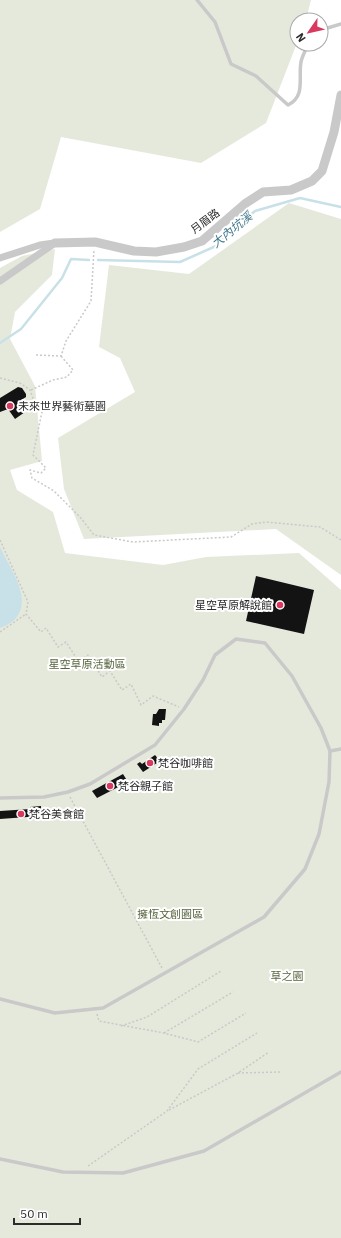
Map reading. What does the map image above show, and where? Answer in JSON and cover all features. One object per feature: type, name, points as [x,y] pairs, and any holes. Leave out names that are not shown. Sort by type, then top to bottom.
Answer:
[{"type":"street","name":"月眉路","points":[[55,243],[95,242],[134,251],[156,252],[184,247],[202,241],[246,203],[263,192],[291,190],[312,181],[322,171],[334,132],[341,95]]},
{"type":"street","points":[[0,258],[40,244],[55,243]]},
{"type":"street","points":[[0,281],[55,243]]},
{"type":"lane","points":[[197,0],[216,22],[231,64],[256,76],[288,104],[294,101],[300,92],[301,62],[305,52]]},
{"type":"lane","points":[[329,28],[341,24]]},
{"type":"lane","points":[[0,798],[44,797],[68,792],[90,784],[155,745],[184,709],[203,680],[215,655],[236,639],[265,643],[292,676],[321,728],[330,752],[329,782],[319,834],[305,869],[264,917],[103,1008],[55,1013],[0,999]]},
{"type":"lane","points":[[330,752],[341,749]]},
{"type":"lane","points":[[0,1159],[63,1172],[123,1173],[204,1151],[341,1072]]},
{"type":"path","points":[[61,356],[66,341],[91,301],[95,242]]},
{"type":"path","points":[[30,390],[53,380],[67,377],[73,370],[61,356],[36,355]]},
{"type":"path","points":[[0,378],[20,383],[30,390],[34,401],[43,407],[33,455],[46,468],[41,473],[30,470],[32,478],[54,490],[80,517],[94,535],[133,542],[231,537],[252,524],[279,523],[320,528],[341,540]]},
{"type":"path","points":[[0,540],[28,602],[26,614],[0,632]]},
{"type":"path","points":[[26,614],[42,632],[46,628],[58,647],[66,642],[79,662],[88,655],[102,677],[110,670],[122,690],[131,684],[141,705],[152,696],[184,709]]},
{"type":"path","points":[[68,792],[165,973]]},
{"type":"path","points":[[120,1026],[148,1017],[221,971]]},
{"type":"path","points":[[164,1033],[233,992]]},
{"type":"path","points":[[95,1009],[99,1021],[164,1033],[198,1042],[246,1013]]},
{"type":"path","points":[[168,1111],[198,1068],[257,1033]]},
{"type":"path","points":[[80,1172],[168,1111],[238,1073],[269,1052]]},
{"type":"path","points":[[238,1073],[281,1072]]},
{"type":"green space","points":[[0,0],[311,0],[308,12],[289,12],[289,52],[294,52],[266,123],[201,163],[61,137],[40,209],[0,232]]},
{"type":"green space","points":[[289,203],[341,219],[341,575],[276,529],[84,539],[64,489],[58,438],[135,392],[120,358],[99,347],[109,265],[189,274]]},
{"type":"green space","name":"擁恆文創園區","points":[[55,249],[52,275],[15,312],[10,339],[35,386],[42,461],[10,470],[17,490],[53,512],[65,553],[163,565],[206,557],[299,553],[341,590],[341,1238],[0,1238],[0,268],[22,256]]},
{"type":"water","points":[[0,547],[18,582],[22,601],[21,610],[16,618],[0,628]]},
{"type":"building","name":"未來世界藝術墓園","points":[[18,387],[22,388],[26,394],[26,397],[18,402],[25,412],[15,419],[8,409],[0,412],[0,398]]},
{"type":"building","name":"星空草原解說館","points":[[256,576],[314,590],[304,634],[246,621]]},
{"type":"building","points":[[159,709],[166,709],[165,720],[162,720],[162,723],[159,723],[159,726],[152,725],[153,714],[156,714]]},
{"type":"building","name":"梵谷咖啡館","points":[[155,755],[160,761],[143,772],[137,764],[140,762],[142,764]]},
{"type":"building","name":"梵谷親子館","points":[[123,774],[128,782],[97,798],[92,791]]},
{"type":"building","name":"梵谷美食館","points":[[41,806],[41,816],[0,819],[0,811],[30,809],[30,807]]},
{"type":"waterway","name":"大內坑溪","points":[[98,260],[180,262],[216,246],[255,211],[300,198],[341,207]]},
{"type":"waterway","name":"大內坑溪","points":[[0,343],[21,329],[62,278],[71,259],[89,260]]},
{"type":"place","name":"未來世界藝術墓園","points":[[10,406]]},
{"type":"place","name":"星空草原解說館","points":[[280,605]]},
{"type":"place","name":"梵谷咖啡館","points":[[150,763]]},
{"type":"place","name":"梵谷親子館","points":[[110,786]]},
{"type":"place","name":"梵谷美食館","points":[[21,814]]},
{"type":"park label","name":"星空草原活動區","points":[[87,664]]},
{"type":"park label","name":"草之園","points":[[287,976]]}]
